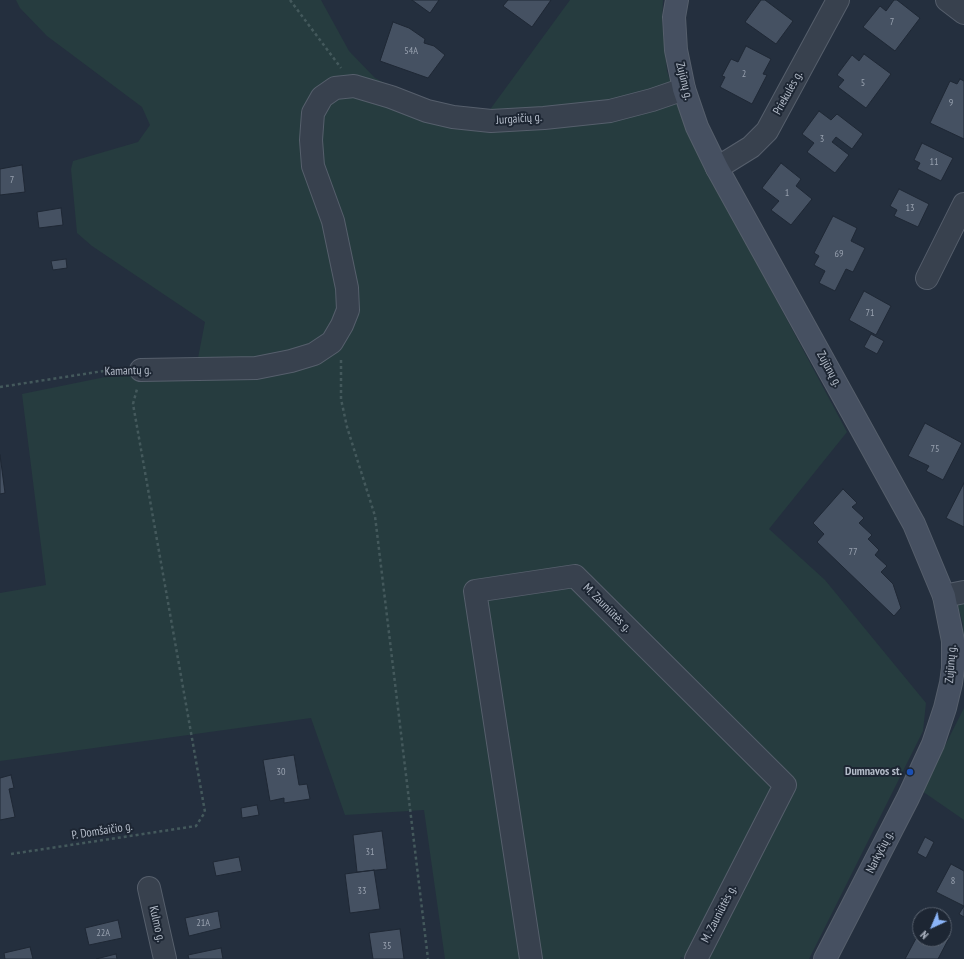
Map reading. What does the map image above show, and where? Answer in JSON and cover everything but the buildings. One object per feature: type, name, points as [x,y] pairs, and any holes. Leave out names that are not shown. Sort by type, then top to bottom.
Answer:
[{"type":"main road","name":"Zujūnų g.","points":[[677,0],[674,17],[676,50],[684,89],[697,127],[717,168],[954,594],[953,668],[957,685],[932,744]]},
{"type":"main road","name":"Narkyčių g.","points":[[825,959],[908,798],[932,744]]},
{"type":"street","name":"Priekulės g.","points":[[717,168],[751,147],[767,131],[838,0]]},
{"type":"street","points":[[947,0],[964,12]]},
{"type":"street","name":"Jurgaičių g.","points":[[354,86],[391,97],[427,112],[453,117],[491,121],[544,118],[610,111],[652,100],[684,89]]},
{"type":"street","name":"Kamantų g.","points":[[141,370],[256,368],[291,361],[314,354],[332,342],[342,325],[348,310],[347,288],[342,258],[333,221],[313,166],[311,140],[313,113],[322,97],[335,88],[354,86]]},
{"type":"street","points":[[927,278],[964,204]]},
{"type":"street","name":"M. Zauniūtės g.","points":[[531,959],[475,591],[575,576],[784,785],[696,959]]},
{"type":"street","name":"Kulmo g.","points":[[149,888],[165,959]]},
{"type":"path","points":[[290,0],[354,86]]},
{"type":"path","points":[[341,355],[341,399],[347,427],[375,516],[428,959]]},
{"type":"path","name":"Kamantų g.","points":[[0,387],[110,370],[141,370]]},
{"type":"path","name":"P. Domšaičio g.","points":[[10,854],[196,826],[205,812],[133,404],[141,370]]},
{"type":"green space","points":[[16,0],[321,0],[349,51],[375,78],[414,98],[486,115],[570,0],[663,0],[662,22],[667,71],[683,121],[706,171],[847,432],[769,529],[825,580],[926,703],[923,731],[809,959],[684,959],[681,957],[680,959],[445,959],[424,810],[345,815],[311,718],[0,761],[0,593],[46,585],[22,394],[198,358],[205,322],[92,246],[77,233],[71,169],[73,161],[138,142],[150,125],[142,107],[47,36],[20,8]]},
{"type":"green space","points":[[964,601],[964,642],[963,624],[957,603]]},
{"type":"green space","points":[[964,708],[964,820],[922,791]]},
{"type":"place","name":"Dumnavos st.","points":[[910,772]]}]
